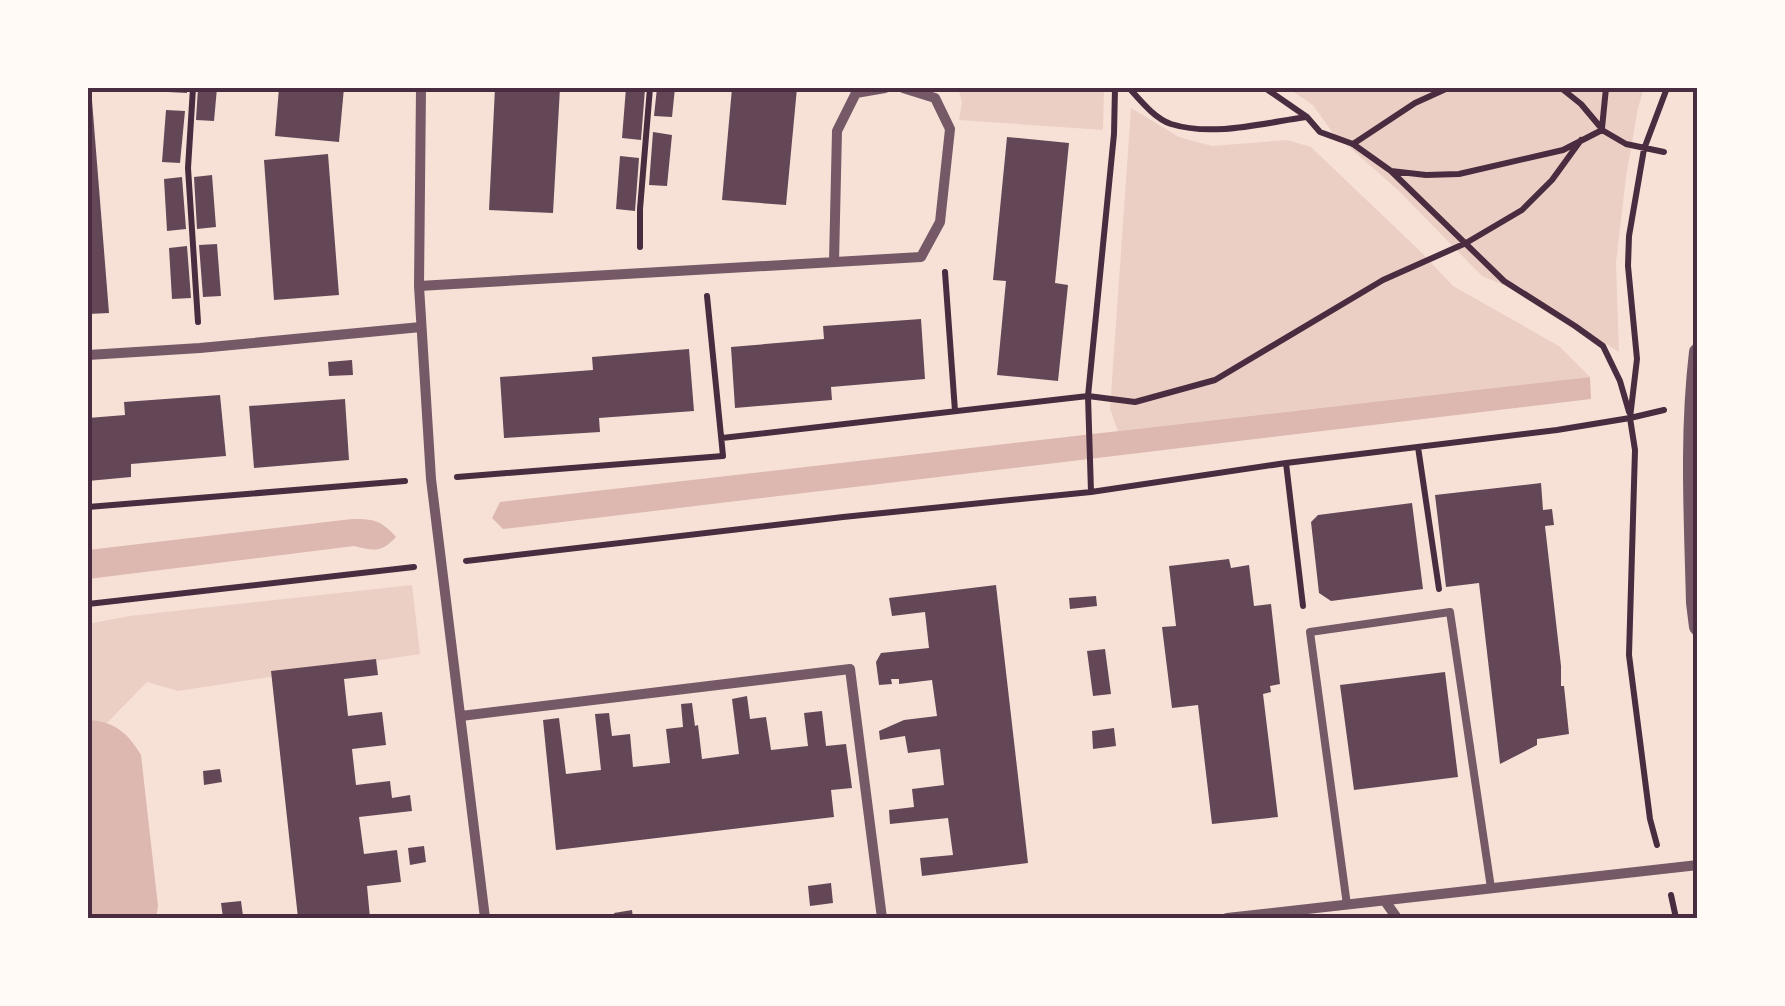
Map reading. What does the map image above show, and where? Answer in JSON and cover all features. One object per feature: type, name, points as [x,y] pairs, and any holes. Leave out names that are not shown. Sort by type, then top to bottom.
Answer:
[{"type":"street","points":[[421,88],[419,286],[430,479],[485,918]]},
{"type":"street","points":[[834,262],[838,130],[856,93],[885,88]]},
{"type":"street","points":[[419,286],[921,257],[940,222],[950,129],[936,98],[903,88]]},
{"type":"street","points":[[88,355],[421,327]]},
{"type":"street","points":[[1698,352],[1691,444],[1698,627]]},
{"type":"street","points":[[461,716],[850,670],[882,918]]},
{"type":"street","points":[[1227,918],[1698,865]]},
{"type":"street","points":[[1385,901],[1397,918]]},
{"type":"lane","points":[[1348,904],[1310,632],[1450,612],[1492,888]]},
{"type":"path","points":[[193,88],[188,168],[200,348]]},
{"type":"path","points":[[639,273],[650,88]]},
{"type":"path","points":[[1091,492],[1088,396],[1114,134],[1115,88]]},
{"type":"path","points":[[1129,88],[1142,104],[1168,123],[1202,128],[1242,127],[1308,116]]},
{"type":"path","points":[[1264,88],[1308,116],[1320,132],[1353,144],[1391,171],[1504,281],[1603,346],[1620,381],[1635,450],[1629,655],[1650,819],[1676,918]]},
{"type":"path","points":[[1353,144],[1414,103],[1448,88]]},
{"type":"path","points":[[1561,88],[1581,104],[1602,130],[1626,144],[1664,152]]},
{"type":"path","points":[[1602,130],[1606,88]]},
{"type":"path","points":[[1630,418],[1637,359],[1629,236],[1644,149],[1666,88]]},
{"type":"path","points":[[1391,171],[1459,174],[1563,150],[1602,130]]},
{"type":"path","points":[[722,438],[1088,396],[1135,402],[1216,380],[1384,280],[1466,243],[1522,210],[1552,180],[1581,140]]},
{"type":"path","points":[[921,257],[945,271],[955,410]]},
{"type":"path","points":[[88,508],[723,456],[704,269]]},
{"type":"path","points":[[88,604],[1091,492],[1630,418]]},
{"type":"path","points":[[1418,447],[1442,614]]},
{"type":"path","points":[[1286,463],[1303,607],[1310,632]]},
{"type":"shaded area","points":[[958,88],[1104,88],[1103,130],[959,120],[962,102]]},
{"type":"shaded area","points":[[1288,88],[1644,88],[1626,177],[1616,263],[1619,352],[1525,294],[1482,276],[1398,190],[1332,132],[1313,105]]},
{"type":"shaded area","points":[[1131,108],[1179,137],[1212,146],[1287,140],[1311,147],[1453,286],[1559,346],[1590,377],[1118,431],[1110,409]]},
{"type":"shaded area","points":[[1590,377],[1591,399],[503,529],[492,518],[500,502]]},
{"type":"shaded area","points":[[352,519],[377,522],[396,537],[377,549],[354,546],[88,579],[88,550]]},
{"type":"shaded area","points":[[412,585],[420,654],[178,691],[147,682],[107,723],[88,720],[88,624],[129,616]]},
{"type":"shaded area","points":[[88,720],[119,730],[141,755],[158,906],[156,918],[88,918]]},
{"type":"building","points":[[88,88],[109,313],[88,314]]},
{"type":"building","points":[[168,88],[187,88],[187,93],[168,92]]},
{"type":"building","points":[[198,88],[217,88],[214,121],[196,120]]},
{"type":"building","points":[[279,88],[344,88],[339,142],[275,136]]},
{"type":"building","points":[[495,88],[560,88],[553,213],[489,210]]},
{"type":"building","points":[[626,88],[645,89],[641,140],[622,138]]},
{"type":"building","points":[[657,88],[675,88],[672,117],[654,116]]},
{"type":"building","points":[[732,88],[797,88],[786,205],[722,200]]},
{"type":"building","points":[[166,110],[185,111],[180,163],[162,162]]},
{"type":"building","points":[[653,132],[672,135],[667,186],[649,185]]},
{"type":"building","points":[[1007,137],[1069,143],[1055,283],[1068,285],[1058,381],[997,375],[1006,281],[993,280]]},
{"type":"building","points":[[328,154],[339,295],[274,300],[264,160]]},
{"type":"building","points":[[620,156],[639,158],[635,211],[616,209]]},
{"type":"building","points":[[212,175],[216,227],[197,229],[194,177]]},
{"type":"building","points":[[182,177],[186,229],[167,231],[164,179]]},
{"type":"building","points":[[217,244],[221,296],[203,297],[199,245]]},
{"type":"building","points":[[187,246],[191,298],[172,299],[169,248]]},
{"type":"building","points":[[921,319],[925,379],[831,387],[832,400],[735,408],[731,347],[824,339],[823,326]]},
{"type":"building","points":[[689,349],[694,411],[599,418],[600,432],[504,438],[500,377],[593,370],[592,357]]},
{"type":"building","points":[[352,360],[353,375],[329,376],[328,362]]},
{"type":"building","points":[[220,395],[226,456],[131,464],[131,477],[88,481],[88,418],[125,415],[124,402]]},
{"type":"building","points":[[345,399],[349,460],[254,468],[249,406]]},
{"type":"building","points":[[1541,483],[1543,510],[1552,509],[1554,525],[1545,526],[1569,734],[1537,739],[1537,745],[1500,764],[1479,583],[1446,587],[1435,495]]},
{"type":"building","points":[[1412,503],[1423,589],[1331,601],[1319,593],[1311,522],[1318,515]]},
{"type":"building","points":[[1229,559],[1231,568],[1249,565],[1254,606],[1271,604],[1280,684],[1270,686],[1271,692],[1263,694],[1278,817],[1212,824],[1198,705],[1172,708],[1162,627],[1176,626],[1169,566]]},
{"type":"building","points":[[996,585],[1028,863],[922,876],[920,858],[953,855],[948,818],[890,824],[889,810],[914,807],[912,789],[944,785],[940,749],[908,753],[905,736],[880,740],[879,731],[904,720],[937,716],[932,680],[899,684],[899,679],[891,679],[892,684],[879,685],[876,662],[881,653],[929,648],[925,612],[892,616],[889,598]]},
{"type":"building","points":[[1096,596],[1097,606],[1070,609],[1069,598]]},
{"type":"building","points":[[1105,649],[1111,694],[1093,696],[1087,651]]},
{"type":"building","points":[[376,659],[378,675],[344,679],[348,716],[382,712],[386,745],[352,749],[356,785],[390,781],[392,798],[410,795],[412,811],[359,817],[364,854],[397,850],[401,882],[367,886],[370,918],[298,918],[271,671]]},
{"type":"building","points":[[1445,672],[1458,777],[1354,790],[1340,685]]},
{"type":"building","points":[[747,696],[750,719],[766,717],[771,750],[808,746],[804,713],[822,711],[826,746],[846,744],[852,788],[831,790],[834,817],[556,850],[543,720],[559,718],[566,774],[601,770],[595,714],[609,713],[612,736],[630,734],[633,767],[670,763],[666,729],[683,727],[681,704],[692,703],[702,759],[739,754],[732,699]]},
{"type":"building","points":[[1114,728],[1116,746],[1093,749],[1092,731]]},
{"type":"building","points":[[220,769],[222,782],[204,785],[203,771]]},
{"type":"building","points":[[424,846],[426,862],[410,865],[408,848]]},
{"type":"building","points":[[831,883],[833,903],[810,906],[808,886]]},
{"type":"building","points":[[241,901],[243,916],[223,918],[221,903]]},
{"type":"building","points":[[632,910],[633,918],[615,918],[614,913]]}]
